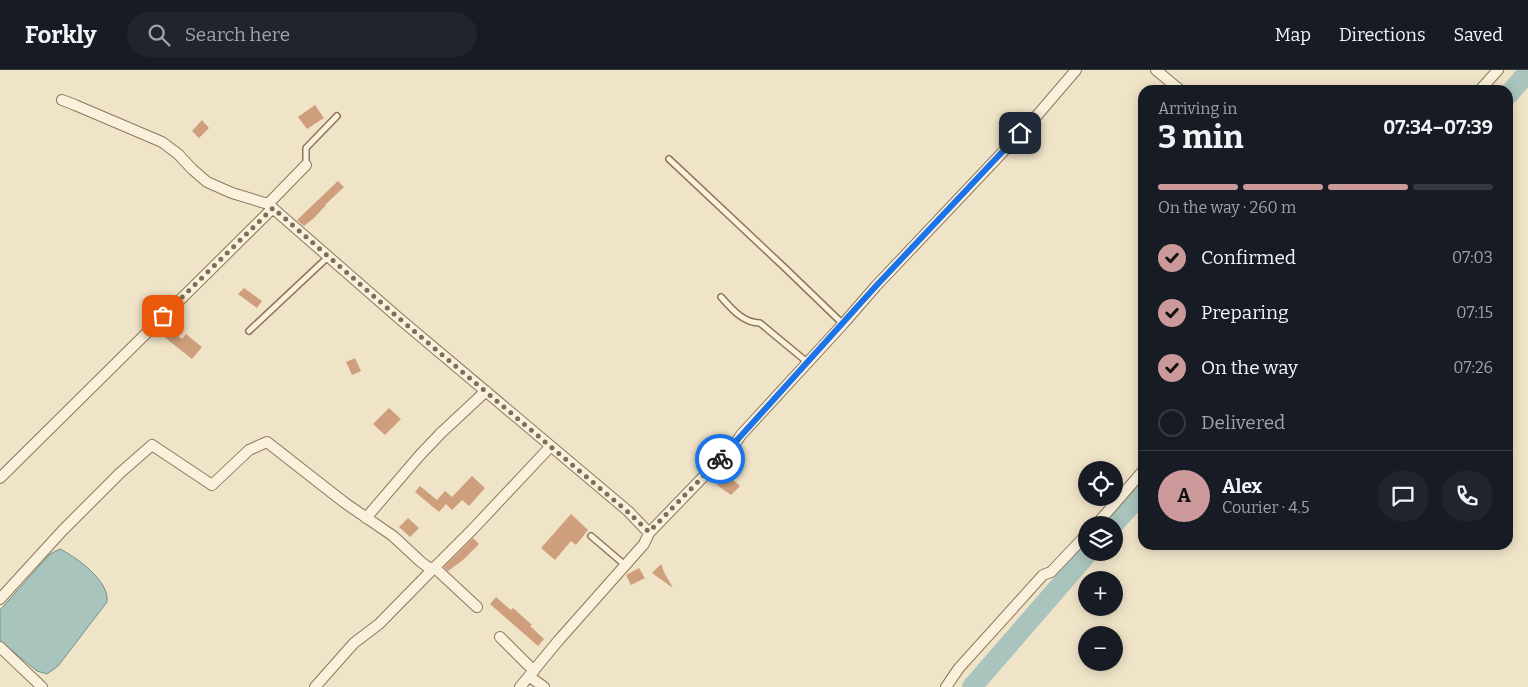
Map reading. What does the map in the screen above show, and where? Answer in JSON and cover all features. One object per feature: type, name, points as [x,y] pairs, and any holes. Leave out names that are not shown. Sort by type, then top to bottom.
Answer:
[{"type":"street","points":[[520,687],[644,544],[649,532],[735,444],[741,435],[882,280],[1034,119],[1076,70]]},
{"type":"street","points":[[1156,70],[1174,85]]},
{"type":"street","points":[[1484,85],[1498,70]]},
{"type":"street","points":[[62,100],[162,142],[178,154],[207,182],[270,206],[649,532]]},
{"type":"street","points":[[0,478],[270,206],[306,165]]},
{"type":"street","points":[[366,518],[420,455],[486,391]]},
{"type":"street","points":[[0,599],[120,472],[152,445],[212,485],[249,450],[267,442],[346,504],[393,536],[421,562],[433,568],[477,607]]},
{"type":"street","points":[[315,687],[354,643],[379,624],[472,530],[550,447]]},
{"type":"street","points":[[1104,516],[1138,477]]},
{"type":"street","points":[[946,687],[959,668],[1043,575],[1051,572],[1078,543]]},
{"type":"street","points":[[500,637],[544,687]]},
{"type":"street","points":[[0,647],[42,687]]},
{"type":"lane","points":[[306,165],[306,148],[337,116]]},
{"type":"lane","points":[[669,159],[843,324]]},
{"type":"lane","points":[[249,331],[329,257]]},
{"type":"lane","points":[[721,297],[740,316],[760,324],[808,363]]},
{"type":"lane","points":[[591,536],[625,565]]},
{"type":"water","points":[[60,549],[83,564],[98,578],[106,594],[107,602],[58,666],[47,674],[37,671],[0,641],[0,610],[50,554]]},
{"type":"building","points":[[315,105],[324,118],[307,129],[298,117]]},
{"type":"building","points":[[202,120],[209,128],[199,138],[192,131]]},
{"type":"building","points":[[338,181],[344,187],[314,218],[304,226],[297,220]]},
{"type":"building","points":[[244,288],[262,301],[257,308],[238,294]]},
{"type":"building","points":[[165,325],[182,339],[186,334],[202,347],[192,359],[158,332]]},
{"type":"building","points":[[355,358],[361,371],[352,375],[346,362]]},
{"type":"building","points":[[389,408],[401,419],[385,435],[373,424]]},
{"type":"building","points":[[727,475],[740,486],[731,495],[717,485]]},
{"type":"building","points":[[472,476],[485,488],[469,506],[462,500],[452,510],[446,504],[439,512],[415,492],[420,486],[437,500],[445,491],[452,497]]},
{"type":"building","points":[[571,514],[588,530],[576,545],[571,541],[555,560],[541,548]]},
{"type":"building","points":[[408,518],[419,528],[410,537],[399,527]]},
{"type":"building","points":[[473,538],[479,544],[463,560],[448,571],[444,567]]},
{"type":"building","points":[[661,564],[665,574],[673,588],[652,573]]},
{"type":"building","points":[[639,568],[645,578],[631,585],[626,575]]},
{"type":"building","points":[[496,597],[511,610],[513,608],[544,639],[538,646],[490,604]]},
{"type":"waterway","points":[[1513,89],[1528,72]]},
{"type":"waterway","points":[[1121,516],[1138,497]]},
{"type":"waterway","points":[[972,687],[1081,561]]},
{"type":"way so far","points":[[163,316],[273,208],[649,532],[720,459]]},
{"type":"route","points":[[720,459],[876,286],[1020,133]]}]
